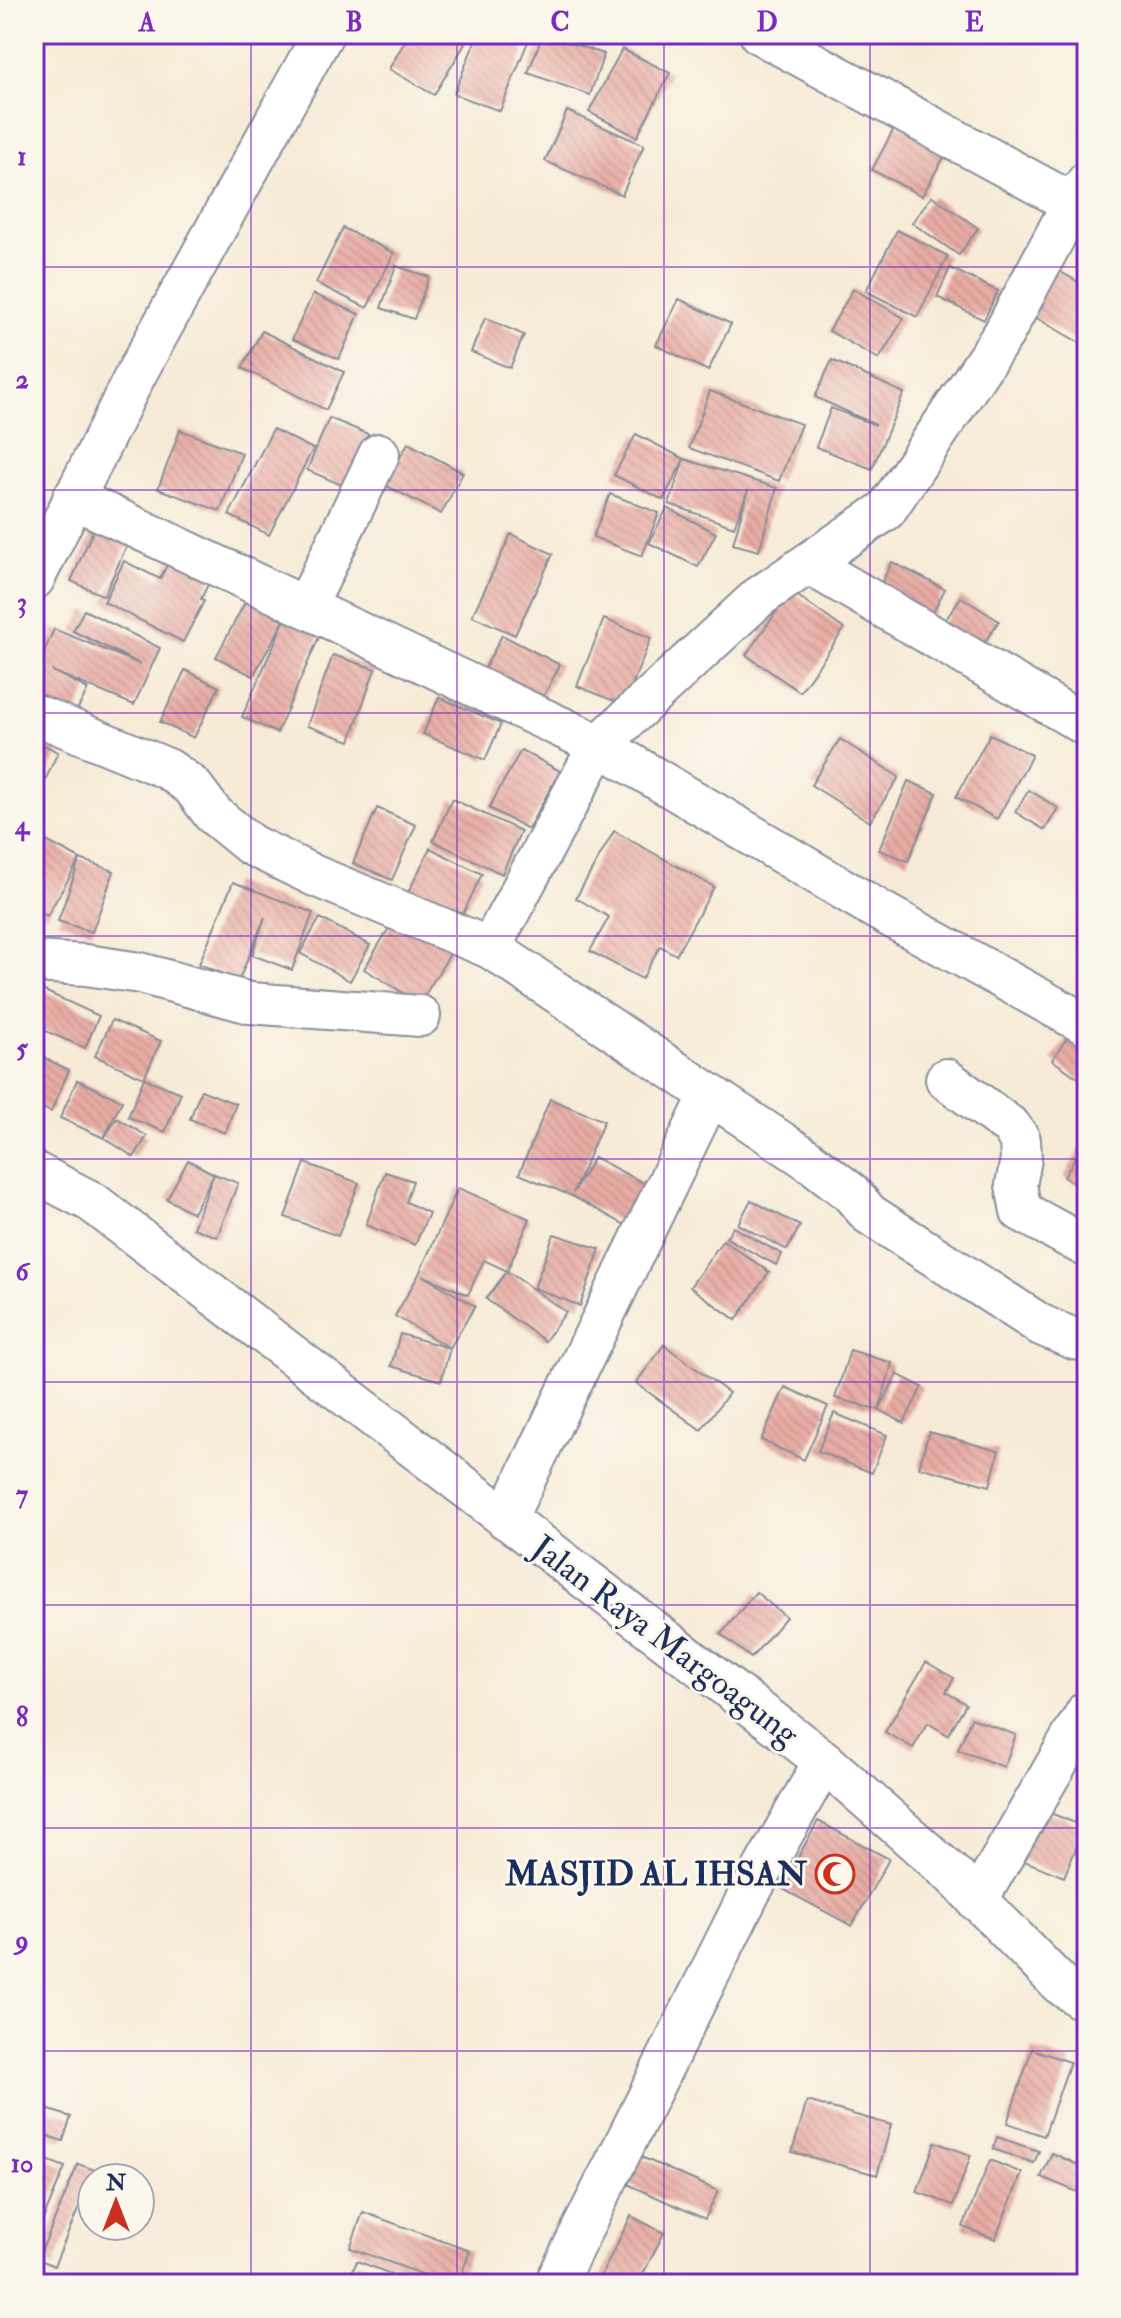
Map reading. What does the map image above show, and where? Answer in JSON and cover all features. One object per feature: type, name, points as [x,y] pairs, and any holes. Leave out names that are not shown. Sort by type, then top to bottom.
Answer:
[{"type":"street","points":[[34,579],[136,374],[323,34]]},
{"type":"street","points":[[490,948],[599,745],[759,597],[886,510],[1004,333],[1082,198],[760,34]]},
{"type":"street","points":[[306,607],[379,454]]},
{"type":"street","points":[[73,498],[599,745],[880,911],[1087,1025]]},
{"type":"street","points":[[809,564],[1087,726]]},
{"type":"street","points":[[34,714],[168,769],[192,786],[213,814],[251,845],[315,876],[490,948],[807,1159],[859,1203],[1041,1325],[1087,1341]]},
{"type":"street","points":[[34,962],[140,973],[250,1003],[420,1016]]},
{"type":"street","points":[[946,1079],[1011,1127],[1020,1140],[1021,1159],[1016,1185],[1021,1211],[1087,1247]]},
{"type":"street","points":[[506,1519],[710,1095]]},
{"type":"street","name":"Jalan Raya Margoagung","points":[[34,1172],[92,1202],[824,1761],[749,1894],[559,2283]]},
{"type":"street","points":[[977,1901],[1087,1711]]},
{"type":"street","points":[[824,1761],[954,1876],[1060,1984],[1087,2003]]},
{"type":"building","points":[[409,34],[448,34],[465,44],[434,95],[389,69]]},
{"type":"building","points":[[478,34],[531,34],[500,111],[454,94]]},
{"type":"building","points":[[543,34],[604,54],[590,95],[528,73]]},
{"type":"building","points":[[622,49],[670,73],[637,137],[589,112]]},
{"type":"building","points":[[567,111],[644,145],[622,195],[545,161]]},
{"type":"building","points":[[897,123],[948,150],[922,196],[872,170]]},
{"type":"building","points":[[932,196],[978,228],[959,255],[912,223]]},
{"type":"building","points":[[343,228],[394,253],[367,308],[316,283]]},
{"type":"building","points":[[897,230],[948,256],[917,317],[866,291]]},
{"type":"building","points":[[396,266],[429,277],[414,319],[381,308]]},
{"type":"building","points":[[950,268],[998,291],[984,320],[937,297]]},
{"type":"building","points":[[1054,268],[1087,287],[1087,347],[1028,313]]},
{"type":"building","points":[[853,289],[904,318],[879,359],[829,331]]},
{"type":"building","points":[[313,294],[359,314],[339,359],[292,339]]},
{"type":"building","points":[[679,299],[731,324],[708,371],[656,345]]},
{"type":"building","points":[[485,318],[524,335],[510,368],[471,352]]},
{"type":"building","points":[[262,331],[344,372],[326,410],[242,368]]},
{"type":"building","points":[[832,360],[904,393],[872,469],[816,447],[831,408],[876,425],[815,397]]},
{"type":"building","points":[[710,391],[801,424],[779,481],[689,448]]},
{"type":"building","points":[[329,418],[368,434],[346,487],[307,470]]},
{"type":"building","points":[[273,429],[313,449],[269,535],[229,515]]},
{"type":"building","points":[[180,430],[242,453],[220,511],[158,489]]},
{"type":"building","points":[[636,434],[684,459],[663,500],[614,475]]},
{"type":"building","points":[[408,443],[463,473],[441,514],[385,485]]},
{"type":"building","points":[[684,459],[777,488],[759,551],[733,544],[748,490],[734,527],[669,504]]},
{"type":"building","points":[[610,494],[659,513],[642,556],[593,537]]},
{"type":"building","points":[[667,508],[716,533],[698,567],[649,543]]},
{"type":"building","points":[[98,519],[132,534],[104,596],[71,581]]},
{"type":"building","points":[[511,534],[553,554],[515,635],[472,616]]},
{"type":"building","points":[[171,557],[212,576],[201,599],[204,601],[183,642],[104,602],[124,561],[160,579]]},
{"type":"building","points":[[892,562],[945,589],[926,626],[873,599]]},
{"type":"building","points":[[791,591],[844,629],[800,692],[746,655]]},
{"type":"building","points":[[250,593],[323,628],[277,733],[242,717],[285,619],[253,676],[216,657]]},
{"type":"building","points":[[961,597],[999,621],[976,655],[938,631]]},
{"type":"building","points":[[84,610],[160,648],[134,705],[52,671],[88,689],[70,724],[34,708],[34,675],[54,629],[140,664],[73,631]]},
{"type":"building","points":[[604,619],[651,638],[624,705],[577,686]]},
{"type":"building","points":[[502,635],[560,665],[541,701],[484,670]]},
{"type":"building","points":[[333,655],[375,669],[350,741],[307,726]]},
{"type":"building","points":[[185,670],[219,687],[194,738],[160,722]]},
{"type":"building","points":[[439,697],[501,724],[485,760],[423,734]]},
{"type":"building","points":[[990,734],[1032,755],[997,819],[956,797]]},
{"type":"building","points":[[840,739],[899,777],[870,822],[811,785]]},
{"type":"building","points":[[34,740],[58,752],[38,796],[34,794]]},
{"type":"building","points":[[521,750],[560,771],[528,829],[489,808]]},
{"type":"building","points":[[908,781],[937,793],[908,861],[879,850]]},
{"type":"building","points":[[1029,790],[1058,808],[1045,830],[1015,812]]},
{"type":"building","points":[[452,799],[521,831],[502,874],[433,841]]},
{"type":"building","points":[[377,808],[416,825],[392,880],[353,863]]},
{"type":"building","points":[[614,831],[714,887],[676,955],[660,946],[642,979],[590,951],[609,917],[576,898]]},
{"type":"building","points":[[39,837],[80,859],[47,916],[34,909],[34,846]]},
{"type":"building","points":[[430,848],[482,874],[459,922],[406,897]]},
{"type":"building","points":[[80,859],[114,871],[92,932],[58,921]]},
{"type":"building","points":[[233,882],[313,913],[292,970],[252,955],[265,917],[239,980],[199,964]]},
{"type":"building","points":[[397,915],[453,949],[420,1003],[364,969]]},
{"type":"building","points":[[320,918],[370,945],[350,981],[300,953]]},
{"type":"building","points":[[38,988],[99,1016],[85,1048],[34,1026],[34,996]]},
{"type":"building","points":[[112,1020],[161,1041],[144,1078],[95,1056]]},
{"type":"building","points":[[1074,1028],[1087,1036],[1087,1084],[1052,1060]]},
{"type":"building","points":[[34,1053],[69,1070],[51,1112],[34,1104]]},
{"type":"building","points":[[144,1078],[181,1093],[165,1132],[128,1117]]},
{"type":"building","points":[[77,1080],[122,1101],[104,1138],[60,1118]]},
{"type":"building","points":[[201,1090],[236,1104],[225,1133],[190,1119]]},
{"type":"building","points":[[550,1099],[604,1121],[573,1193],[594,1157],[647,1185],[625,1225],[572,1196],[519,1174]]},
{"type":"building","points":[[117,1118],[147,1136],[134,1157],[104,1138]]},
{"type":"building","points":[[1087,1141],[1087,1190],[1064,1177]]},
{"type":"building","points":[[188,1160],[214,1174],[193,1213],[167,1199]]},
{"type":"building","points":[[305,1163],[359,1183],[338,1236],[285,1217]]},
{"type":"building","points":[[385,1172],[413,1181],[406,1202],[429,1213],[415,1245],[366,1225]]},
{"type":"building","points":[[214,1174],[238,1183],[217,1237],[193,1228]]},
{"type":"building","points":[[458,1188],[530,1219],[507,1271],[484,1260],[468,1295],[422,1275],[475,1306],[450,1348],[395,1316],[419,1274]]},
{"type":"building","points":[[751,1200],[800,1226],[787,1250],[738,1224]]},
{"type":"building","points":[[733,1227],[782,1254],[776,1265],[726,1238]]},
{"type":"building","points":[[554,1234],[600,1249],[580,1306],[534,1288]]},
{"type":"building","points":[[723,1240],[769,1272],[736,1320],[690,1287]]},
{"type":"building","points":[[507,1271],[566,1312],[545,1341],[486,1299]]},
{"type":"building","points":[[400,1334],[450,1348],[441,1381],[391,1366]]},
{"type":"building","points":[[664,1345],[729,1393],[701,1430],[636,1383]]},
{"type":"building","points":[[850,1350],[892,1363],[879,1410],[835,1398]]},
{"type":"building","points":[[897,1374],[922,1387],[904,1423],[879,1410]]},
{"type":"building","points":[[785,1387],[828,1406],[804,1460],[761,1440]]},
{"type":"building","points":[[834,1413],[887,1435],[872,1473],[818,1451]]},
{"type":"building","points":[[929,1432],[999,1451],[990,1486],[919,1467]]},
{"type":"building","points":[[756,1592],[786,1617],[751,1658],[721,1634]]},
{"type":"building","points":[[926,1662],[954,1678],[946,1692],[966,1704],[948,1735],[928,1723],[913,1748],[885,1732]]},
{"type":"building","points":[[971,1718],[1016,1735],[1004,1767],[958,1750]]},
{"type":"building","points":[[1043,1810],[1085,1827],[1064,1877],[1022,1860]]},
{"type":"building","name":"MASJID AL IHSAN","points":[[818,1821],[889,1859],[852,1926],[781,1888]]},
{"type":"building","points":[[1032,2049],[1070,2062],[1044,2136],[1007,2123]]},
{"type":"building","points":[[807,2101],[891,2125],[877,2175],[792,2152]]},
{"type":"building","points":[[34,2105],[71,2117],[63,2141],[34,2132]]},
{"type":"building","points":[[997,2137],[1039,2151],[1034,2163],[993,2149]]},
{"type":"building","points":[[935,2142],[971,2155],[953,2205],[917,2192]]},
{"type":"building","points":[[1052,2153],[1087,2169],[1087,2196],[1041,2177]]},
{"type":"building","points":[[34,2155],[65,2167],[34,2241]]},
{"type":"building","points":[[639,2156],[718,2191],[705,2219],[627,2184]]},
{"type":"building","points":[[990,2160],[1022,2173],[995,2239],[963,2227]]},
{"type":"building","points":[[76,2169],[76,2214],[54,2266],[38,2259]]},
{"type":"building","points":[[363,2212],[470,2251],[458,2284],[449,2284],[350,2248]]},
{"type":"building","points":[[631,2216],[664,2233],[638,2284],[597,2284]]},
{"type":"building","points":[[357,2261],[391,2274],[387,2284],[347,2284]]},
{"type":"place","name":"MASJID AL IHSAN","points":[[835,1874]]}]
